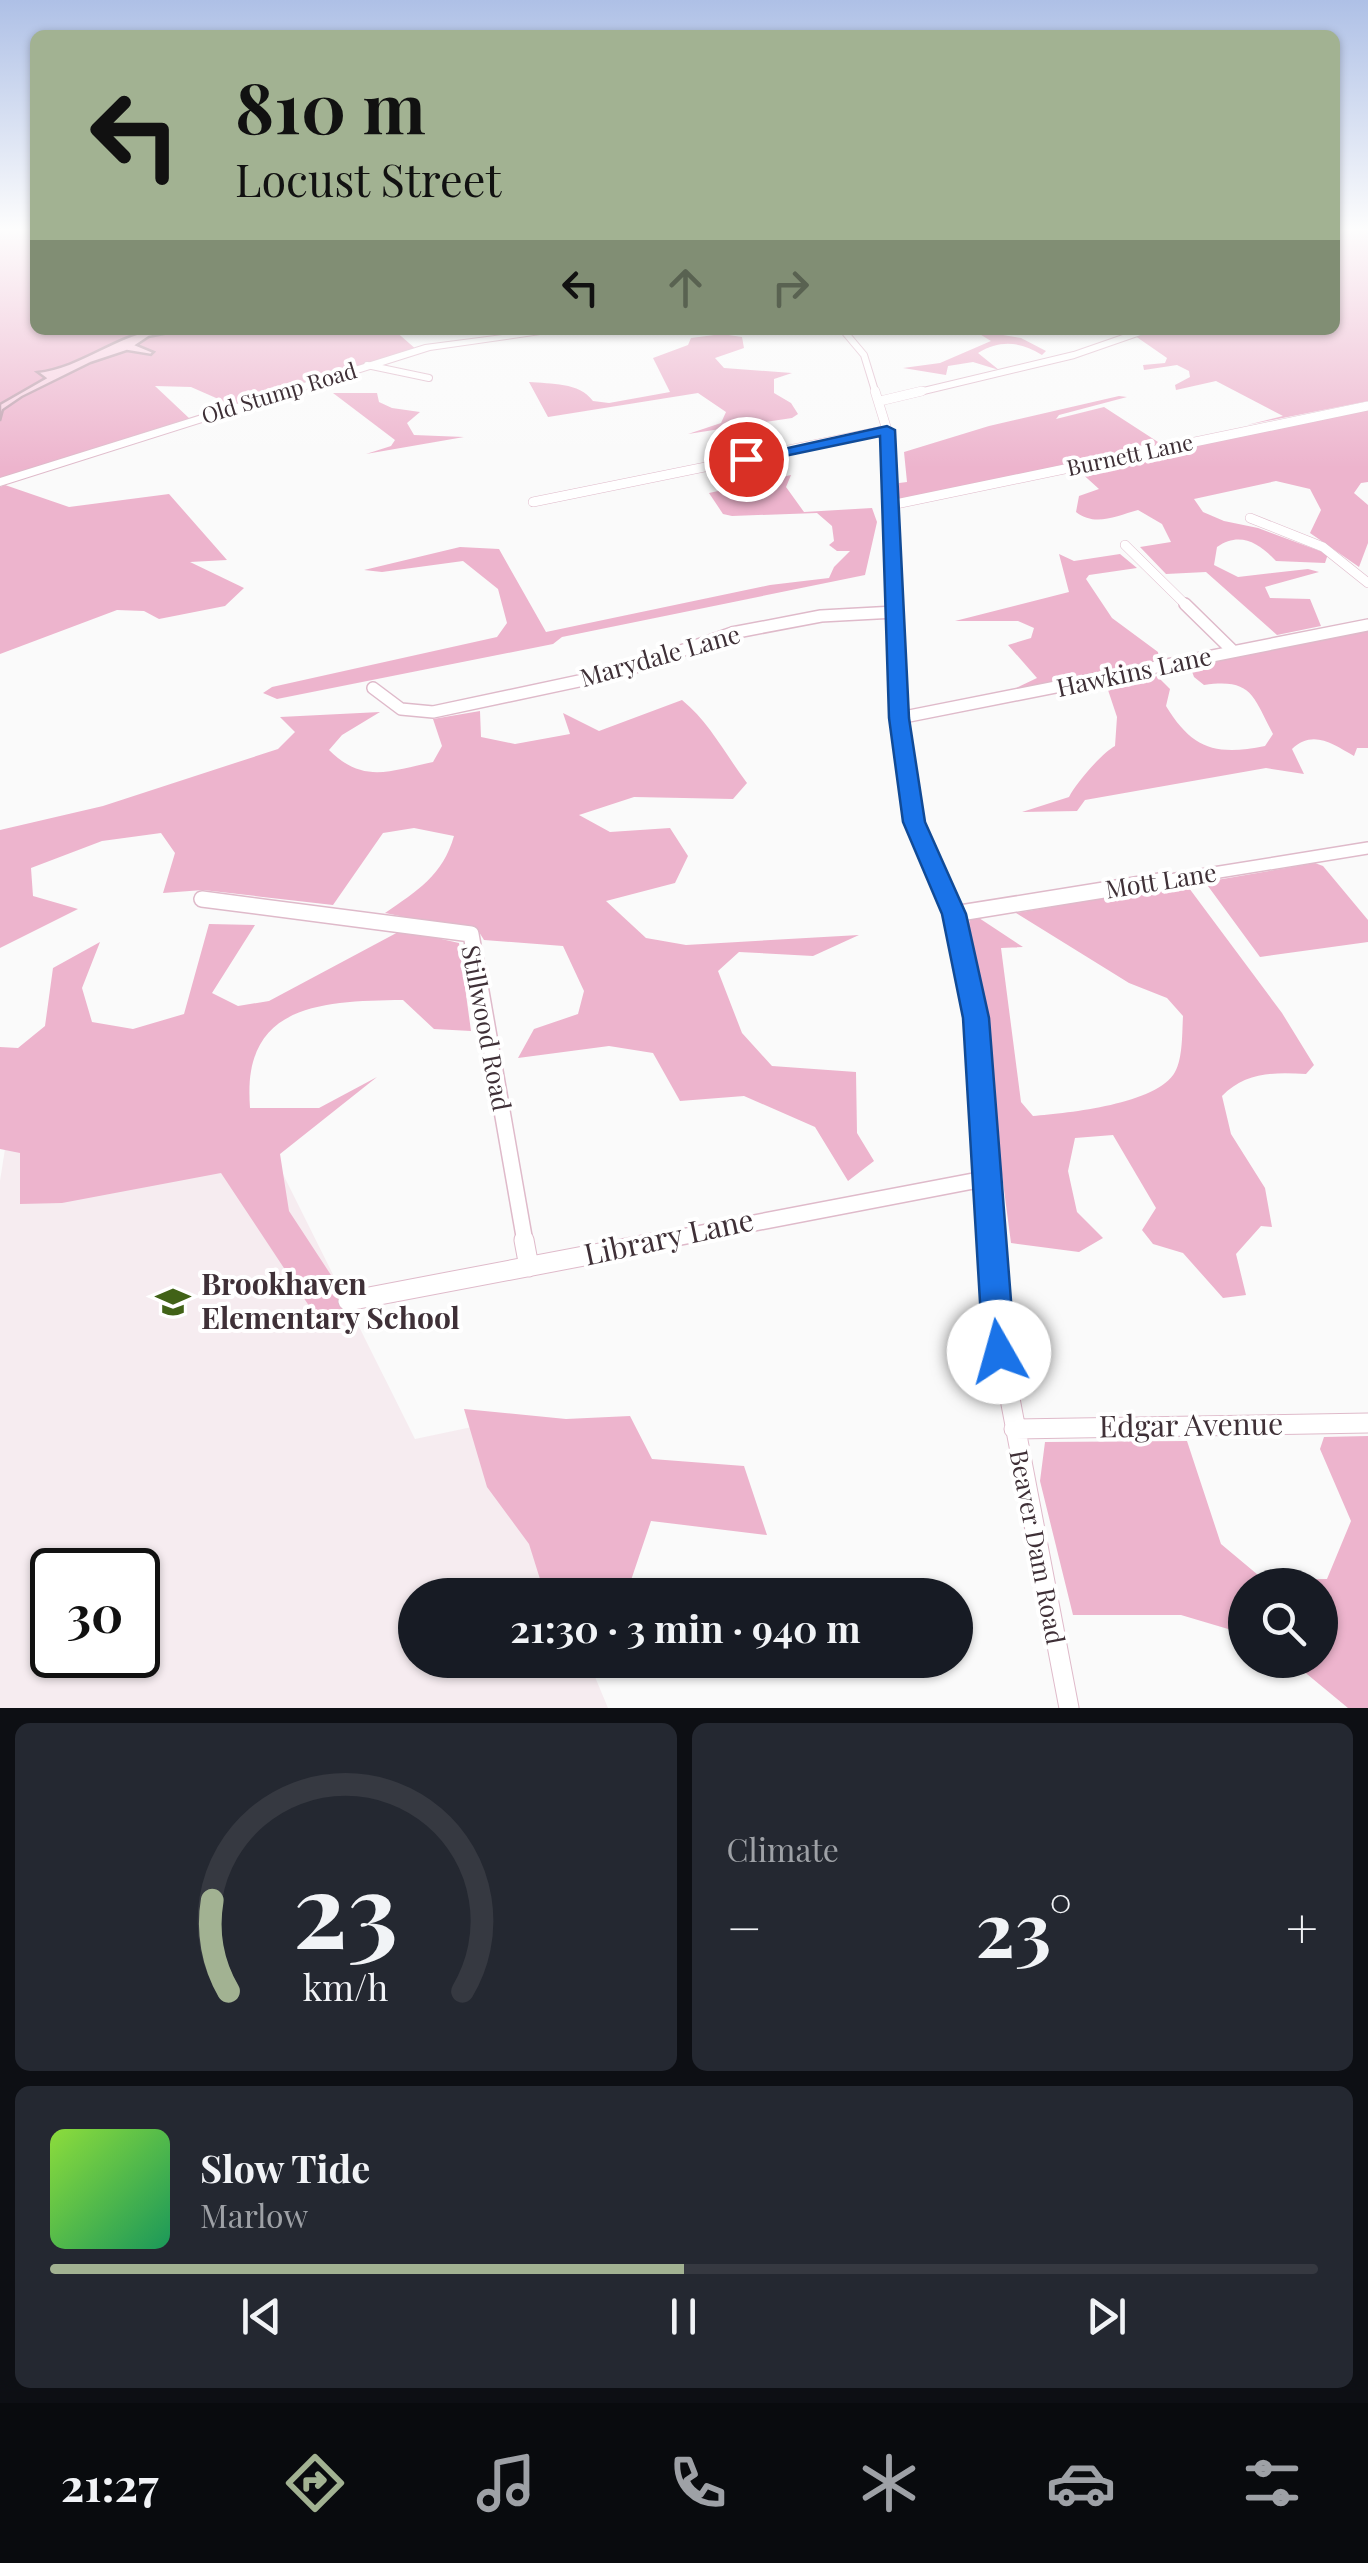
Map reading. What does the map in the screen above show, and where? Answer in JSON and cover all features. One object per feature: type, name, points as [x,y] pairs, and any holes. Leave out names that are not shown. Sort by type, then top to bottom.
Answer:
[{"type":"street","name":"Old Stump Road","points":[[0,482],[367,365],[429,348],[526,335]]},
{"type":"street","name":"Beaver Dam Road","points":[[847,335],[864,355],[887,430],[899,718],[914,822],[954,914],[976,1018],[990,1178],[994,1315],[1069,1708]]},
{"type":"street","points":[[880,401],[1074,355],[1132,335]]},
{"type":"street","points":[[367,365],[429,378]]},
{"type":"street","name":"Burnett Lane","points":[[891,505],[1368,406]]},
{"type":"street","points":[[534,502],[887,430]]},
{"type":"street","points":[[1250,518],[1323,546],[1368,583]]},
{"type":"street","points":[[1125,545],[1234,651]]},
{"type":"street","name":"Marydale Lane","points":[[373,688],[402,709],[433,712],[621,672],[732,633],[821,616],[895,612]]},
{"type":"street","name":"Hawkins Lane","points":[[899,718],[1368,624]]},
{"type":"street","name":"Mott Lane","points":[[954,914],[1368,848]]},
{"type":"street","name":"Stillwood Road","points":[[202,899],[471,934],[530,1267]]},
{"type":"street","name":"Library Lane","points":[[348,1301],[990,1178]]},
{"type":"street","name":"Edgar Avenue","points":[[1014,1429],[1368,1423]]},
{"type":"shaded area","points":[[0,309],[30,309],[30,335],[400,335],[417,350],[232,405],[191,387],[155,386],[190,419],[0,482]]},
{"type":"shaded area","points":[[1340,309],[1368,309],[1368,401],[1247,425],[1283,416],[1216,381],[1176,390],[1175,385],[1190,377],[1189,371],[1177,365],[1144,370],[1143,365],[1165,363],[1167,358],[1134,335],[1340,335]]},
{"type":"shaded area","points":[[136,335],[159,335],[137,345],[154,352],[151,355],[127,351],[91,363],[22,397],[3,410],[0,421],[0,404],[45,378],[37,372],[67,365]]},
{"type":"shaded area","points":[[981,335],[1021,338],[1046,351],[1042,355],[1019,345],[1003,344],[978,353],[999,370],[973,362],[948,366],[946,375],[903,368],[940,363],[991,341]]},
{"type":"shaded area","points":[[742,337],[744,348],[715,358],[724,368],[792,373],[774,379],[774,393],[791,403],[798,414],[688,434],[721,423],[726,412],[698,393],[548,417],[529,382],[572,387],[593,401],[609,403],[670,392],[653,358],[688,345],[691,338]]},
{"type":"shaded area","points":[[333,393],[377,393],[379,402],[392,408],[420,412],[407,423],[414,435],[464,437],[366,454],[391,446],[395,440]]},
{"type":"shaded area","points":[[1127,397],[1056,419],[1104,407],[1158,442],[1158,447],[898,501],[899,483],[907,482],[904,452],[989,426]]},
{"type":"shaded area","points":[[1368,409],[1368,482],[1361,483],[1354,493],[1368,505],[1368,543],[1359,567],[1310,533],[1321,510],[1310,489],[1276,481],[1194,499],[1203,512],[1224,521],[1258,528],[1328,554],[1325,563],[1276,561],[1256,544],[1234,540],[1217,547],[1214,565],[1238,577],[1308,569],[1319,572],[1265,587],[1270,598],[1310,599],[1321,626],[1277,635],[1206,572],[1166,574],[1140,547],[1171,542],[1162,524],[1138,510],[1098,520],[1076,512],[1079,496],[1099,489],[1078,470]]},
{"type":"shaded area","points":[[791,475],[786,487],[804,512],[872,508],[877,522],[865,575],[562,637],[553,644],[277,699],[263,693],[272,687],[497,637],[507,623],[498,589],[463,561],[382,572],[364,570],[460,547],[499,549],[546,632],[770,585],[829,578],[850,551],[837,551],[829,545],[834,541],[832,526],[817,513],[732,516],[723,514],[709,493]]},
{"type":"shaded area","points":[[5,485],[69,507],[169,494],[227,560],[190,562],[244,588],[225,606],[159,619],[144,611],[117,610],[0,654],[0,487]]},
{"type":"shaded area","points":[[1059,554],[1074,561],[1120,554],[1137,568],[1089,575],[1086,579],[1112,618],[1158,652],[1159,660],[1010,691],[1037,678],[1008,645],[1031,638],[1034,628],[1018,621],[955,621],[1069,592]]},
{"type":"shaded area","points":[[1368,630],[1368,748],[1357,748],[1354,756],[1323,740],[1308,740],[1292,749],[1304,774],[1266,768],[1085,800],[1077,811],[1022,812],[1069,797],[1090,769],[1115,746],[1117,717],[1106,684],[1157,676],[1170,689],[1166,706],[1196,740],[1219,749],[1265,746],[1273,734],[1249,693],[1232,684],[1204,685],[1194,677],[1190,666]]},
{"type":"shaded area","points":[[682,700],[709,729],[747,783],[733,799],[634,797],[579,815],[610,832],[670,828],[688,856],[675,883],[606,901],[646,938],[686,945],[859,935],[813,956],[739,952],[718,971],[742,1033],[772,1066],[856,1072],[857,1133],[874,1161],[848,1181],[815,1127],[744,1096],[680,1101],[653,1053],[609,1046],[518,1058],[534,1029],[578,1014],[584,991],[563,946],[484,940],[479,932],[385,913],[436,872],[454,836],[414,828],[383,833],[333,905],[203,890],[163,893],[175,853],[161,833],[102,841],[31,868],[33,896],[78,909],[0,948],[0,830],[103,806],[278,749],[295,732],[280,717],[380,712],[342,735],[329,750],[354,767],[378,772],[433,762],[442,746],[433,719],[480,711],[481,737],[515,744],[570,734],[563,713],[599,731]]},
{"type":"shaded area","points":[[1315,863],[1323,866],[1368,920],[1368,942],[1260,957],[1205,882]]},
{"type":"shaded area","points":[[1186,884],[1282,1013],[1314,1065],[1306,1074],[1250,1078],[1222,1096],[1231,1134],[1265,1188],[1272,1227],[1261,1226],[1236,1254],[1246,1295],[1223,1298],[1183,1253],[1153,1244],[1142,1230],[1156,1208],[1113,1135],[1075,1138],[1068,1171],[1077,1212],[1103,1238],[1079,1252],[1011,1243],[969,924],[970,918],[979,918],[1023,947],[1001,948],[1021,1102],[1033,1116],[1111,1105],[1150,1092],[1175,1072],[1182,1045],[1183,1016],[1167,998],[1129,983],[1016,913]]},
{"type":"shaded area","points":[[209,924],[255,925],[212,993],[238,1006],[269,1001],[402,930],[459,943],[471,1031],[434,1029],[403,1000],[343,1003],[292,1015],[273,1028],[259,1047],[251,1074],[250,1108],[319,1108],[377,1077],[280,1154],[289,1211],[348,1301],[325,1330],[221,1173],[62,1203],[20,1204],[20,1153],[0,1149],[0,1047],[18,1048],[45,1026],[53,968],[100,942],[82,988],[92,1022],[133,1029],[184,1014]]},
{"type":"shaded area","name":"Brookhaven Elementary School","points":[[249,1038],[250,1108],[415,1439],[491,1423],[555,1578],[398,1578],[398,1678],[596,1678],[608,1708],[0,1708],[0,1181],[14,1091]]},
{"type":"shaded area","points":[[464,1409],[566,1419],[630,1416],[652,1459],[744,1466],[767,1535],[651,1521],[632,1578],[540,1578],[529,1544],[487,1487]]},
{"type":"shaded area","points":[[1368,1436],[1368,1708],[1348,1708],[1312,1678],[1338,1678],[1338,1568],[1332,1568],[1351,1521],[1320,1449],[1324,1437]]},
{"type":"shaded area","points":[[1187,1441],[1221,1544],[1250,1568],[1228,1568],[1228,1629],[1181,1615],[1073,1615],[1040,1481],[1045,1442]]},
{"type":"place","name":"Brookhaven Elementary School","points":[[173,1302]]},
{"type":"route","points":[[746,459],[887,430],[899,718],[914,822],[954,914],[976,1018],[999,1352]]}]
